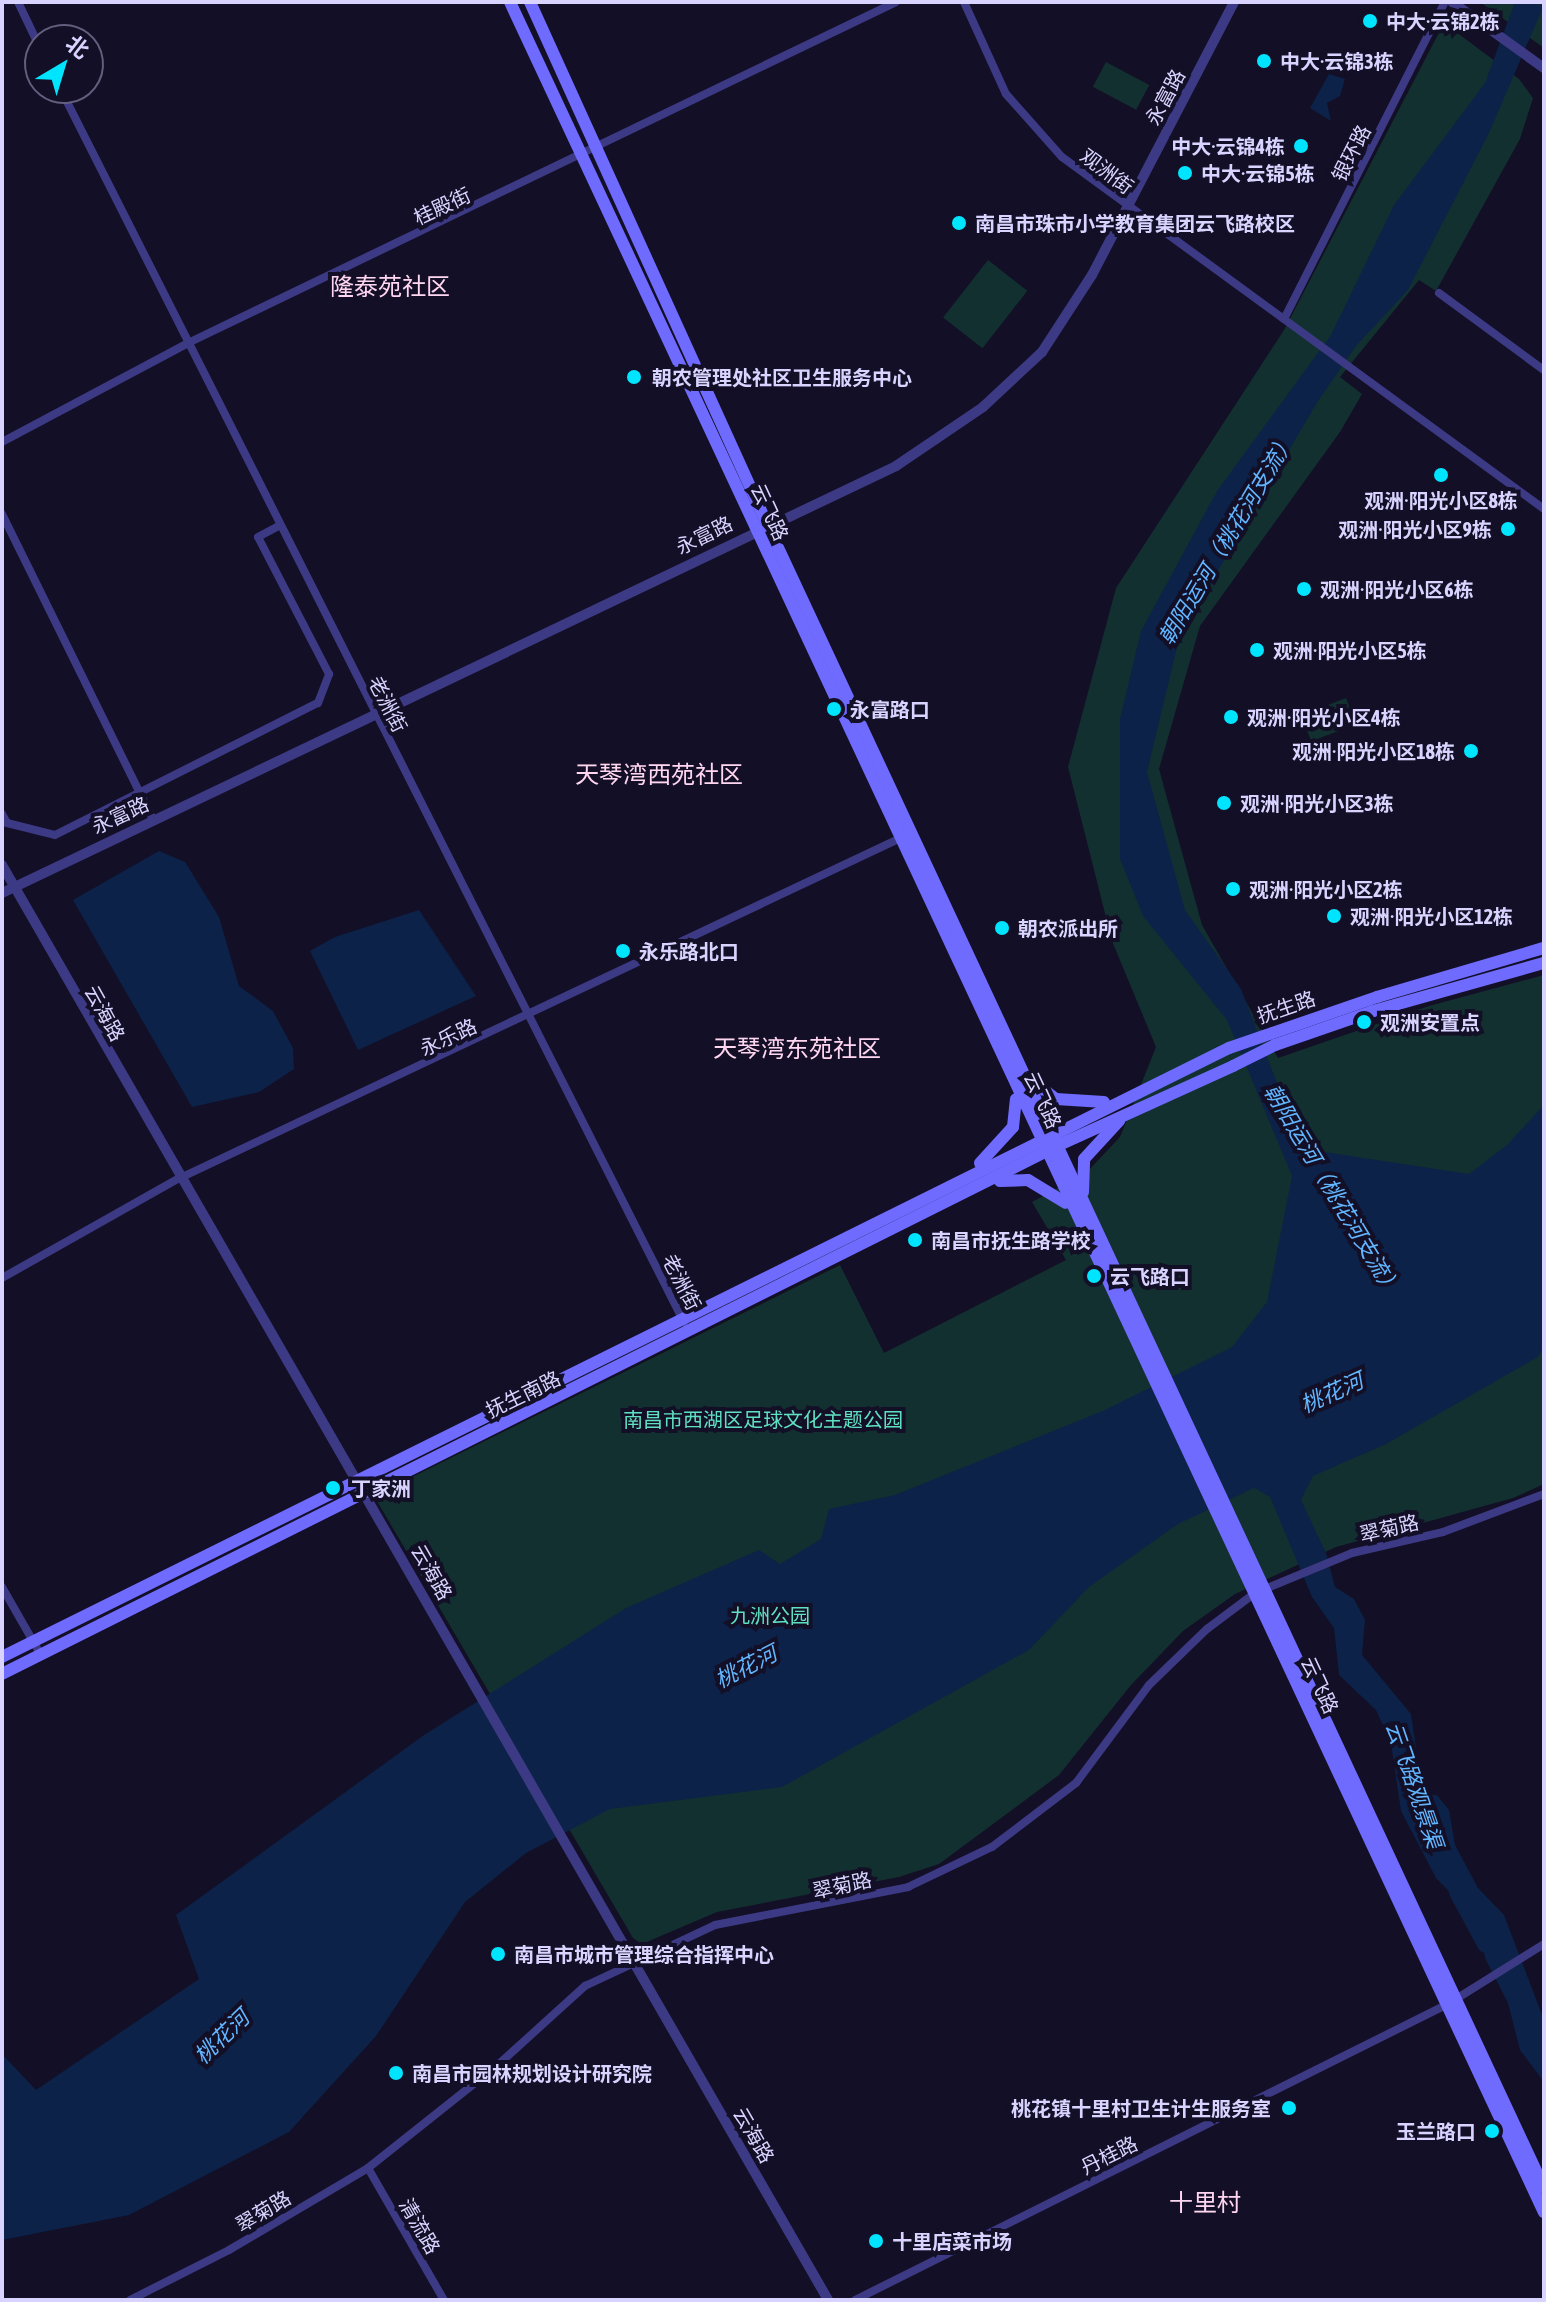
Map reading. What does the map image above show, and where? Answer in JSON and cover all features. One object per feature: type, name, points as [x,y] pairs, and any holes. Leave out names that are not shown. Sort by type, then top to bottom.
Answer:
[{"type":"main road","name":"云飞路","points":[[510,2],[762,527],[913,832],[1164,1372],[1225,1516],[1452,2002],[1544,2188]]},
{"type":"main road","name":"云飞路","points":[[530,2],[599,150],[899,839],[1148,1370],[1225,1516]]},
{"type":"main road","name":"抚生路","points":[[1051,1132],[1229,1048],[1544,948]]},
{"type":"main road","name":"抚生路","points":[[1059,1145],[1275,1045],[1373,1011],[1544,963]]},
{"type":"main road","points":[[1024,1073],[1056,1099],[1083,1104],[1119,1100]]},
{"type":"main road","points":[[968,1174],[1013,1127],[1015,1088]]},
{"type":"main road","points":[[1084,1199],[1084,1159],[1127,1114]]},
{"type":"main road","name":"抚生南路","points":[[2,1657],[1051,1132]]},
{"type":"main road","name":"抚生南路","points":[[2,1674],[691,1333],[1059,1145]]},
{"type":"main road","points":[[974,1188],[1013,1178],[1028,1180],[1052,1191],[1073,1210]]},
{"type":"main road","name":"云飞路","points":[[1452,2002],[1544,2212]]},
{"type":"street","points":[[18,2],[29,24]]},
{"type":"street","name":"桂殿街","points":[[2,442],[186,344],[599,150],[896,2]]},
{"type":"street","name":"观洲街","points":[[964,2],[1006,94],[1062,157],[1544,509]]},
{"type":"street","name":"永富路","points":[[2,893],[762,527],[896,466],[983,407],[1042,352],[1128,206],[1234,2]]},
{"type":"street","name":"银环路","points":[[1284,319],[1445,2]]},
{"type":"street","points":[[1452,2],[1540,66]]},
{"type":"street","name":"老洲街","points":[[68,104],[186,344],[691,1333]]},
{"type":"street","points":[[1439,293],[1544,370]]},
{"type":"street","points":[[2,514],[153,819]]},
{"type":"street","points":[[2,814],[7,823],[55,835],[318,703],[329,674],[258,537],[279,526]]},
{"type":"street","name":"永乐路","points":[[2,1278],[178,1179],[529,1017],[913,832]]},
{"type":"street","name":"云海路","points":[[2,865],[178,1179],[479,1688],[828,2300]]},
{"type":"street","name":"翠菊路","points":[[130,2300],[229,2250],[368,2168],[500,2063],[585,1986],[715,1925],[908,1887],[992,1847],[1076,1783],[1149,1685],[1207,1629],[1260,1591],[1352,1553],[1443,1532],[1544,1494]]},
{"type":"street","points":[[2,1587],[41,1655]]},
{"type":"street","name":"丹桂路","points":[[855,2300],[1452,2002],[1541,1946]]},
{"type":"street","name":"清流路","points":[[368,2168],[444,2300]]},
{"type":"green space","points":[[1480,2],[1544,2],[1544,48]]},
{"type":"green space","name":"九洲公园","points":[[1444,23],[1519,79],[1533,98],[1520,139],[1436,291],[1419,280],[1340,377],[1362,394],[1340,432],[1200,626],[1159,769],[1202,925],[1278,1058],[1429,1006],[1544,975],[1544,1484],[1513,1498],[1336,1547],[1235,1594],[1183,1631],[1131,1685],[1059,1775],[939,1864],[899,1877],[717,1912],[642,1944],[633,1938],[374,1496],[840,1265],[884,1353],[1066,1260],[1032,1202],[1087,1172],[1120,1137],[1156,1047],[1112,941],[1068,767],[1116,588],[1284,330]]},
{"type":"green space","points":[[1106,62],[1149,85],[1136,110],[1093,87]]},
{"type":"green space","points":[[988,260],[1027,291],[982,348],[943,318]]},
{"type":"green space","points":[[1346,698],[1356,724],[1311,741],[1301,715]]},
{"type":"water","points":[[1515,2],[1544,5],[1489,133],[1408,290],[1356,346],[1318,401],[1180,635],[1147,772],[1185,910],[1241,989],[1282,1096],[1311,1150],[1469,1174],[1507,1145],[1544,1105],[1544,1347],[1538,1357],[1386,1444],[1313,1476],[1301,1500],[1326,1553],[1335,1587],[1354,1599],[1365,1620],[1362,1655],[1411,1714],[1423,1794],[1437,1795],[1449,1810],[1455,1845],[1478,1888],[1504,1915],[1544,2020],[1544,2082],[1520,2050],[1508,2003],[1486,1960],[1473,1916],[1436,1878],[1401,1811],[1391,1743],[1376,1710],[1339,1675],[1334,1628],[1312,1597],[1270,1497],[1254,1488],[1178,1524],[1089,1587],[1029,1650],[782,1787],[610,1809],[526,1853],[465,1902],[376,2036],[289,2132],[129,2215],[2,2240],[2,2054],[36,2090],[199,1979],[176,1915],[424,1735],[626,1608],[759,1550],[780,1564],[821,1539],[829,1509],[895,1495],[1105,1410],[1232,1347],[1267,1302],[1292,1176],[1227,1020],[1143,916],[1120,859],[1120,719],[1141,631],[1217,491],[1331,335],[1394,205],[1485,83]]},
{"type":"water","points":[[1329,74],[1345,79],[1340,96],[1327,103],[1331,121],[1310,108]]},
{"type":"water","points":[[159,851],[185,862],[219,917],[239,986],[273,1011],[293,1048],[294,1069],[259,1092],[192,1107],[73,900]]},
{"type":"water","points":[[419,910],[476,996],[358,1050],[310,951],[335,937]]},
{"type":"waterway","name":"云飞路观景渠","points":[[1458,1892],[1486,1944]]},
{"type":"place","name":"中大·云锦2栋","points":[[1370,21]]},
{"type":"place","name":"中大·云锦3栋","points":[[1264,61]]},
{"type":"place","name":"中大·云锦4栋","points":[[1301,146]]},
{"type":"place","name":"中大·云锦5栋","points":[[1185,173]]},
{"type":"place","name":"南昌市珠市小学教育集团云飞路校区","points":[[959,223]]},
{"type":"place","name":"朝农管理处社区卫生服务中心","points":[[634,377]]},
{"type":"place","name":"观洲·阳光小区8栋","points":[[1441,475]]},
{"type":"place","name":"观洲·阳光小区9栋","points":[[1508,529]]},
{"type":"place","name":"观洲·阳光小区6栋","points":[[1304,589]]},
{"type":"place","name":"观洲·阳光小区5栋","points":[[1257,650]]},
{"type":"place","name":"永富路口","points":[[834,709]]},
{"type":"place","name":"观洲·阳光小区4栋","points":[[1231,717]]},
{"type":"place","name":"观洲·阳光小区18栋","points":[[1471,751]]},
{"type":"place","name":"观洲·阳光小区3栋","points":[[1224,803]]},
{"type":"place","name":"观洲·阳光小区2栋","points":[[1233,889]]},
{"type":"place","name":"观洲·阳光小区12栋","points":[[1334,916]]},
{"type":"place","name":"朝农派出所","points":[[1002,928]]},
{"type":"place","name":"永乐路北口","points":[[623,951]]},
{"type":"place","name":"观洲安置点","points":[[1364,1022]]},
{"type":"place","name":"南昌市抚生路学校","points":[[915,1240]]},
{"type":"place","name":"云飞路口","points":[[1094,1276]]},
{"type":"place","name":"丁家洲","points":[[333,1488]]},
{"type":"place","name":"南昌市城市管理综合指挥中心","points":[[498,1954]]},
{"type":"place","name":"南昌市园林规划设计研究院","points":[[396,2073]]},
{"type":"place","name":"桃花镇十里村卫生计生服务室","points":[[1289,2108]]},
{"type":"place","name":"玉兰路口","points":[[1492,2131]]},
{"type":"place","name":"十里店菜市场","points":[[876,2241]]},
{"type":"district","name":"隆泰苑社区","points":[[390,287]]},
{"type":"district","name":"天琴湾西苑社区","points":[[659,775]]},
{"type":"district","name":"天琴湾东苑社区","points":[[797,1049]]},
{"type":"district","name":"十里村","points":[[1205,2203]]},
{"type":"water label","name":"朝阳运河（桃花河支流）","points":[[1227,539]]},
{"type":"water label","name":"朝阳运河（桃花河支流）","points":[[1332,1190]]},
{"type":"water label","name":"桃花河","points":[[1332,1393]]},
{"type":"water label","name":"桃花河","points":[[746,1667]]},
{"type":"water label","name":"桃花河","points":[[222,2037]]},
{"type":"park label","name":"南昌市西湖区足球文化主题公园","points":[[763,1419]]}]
